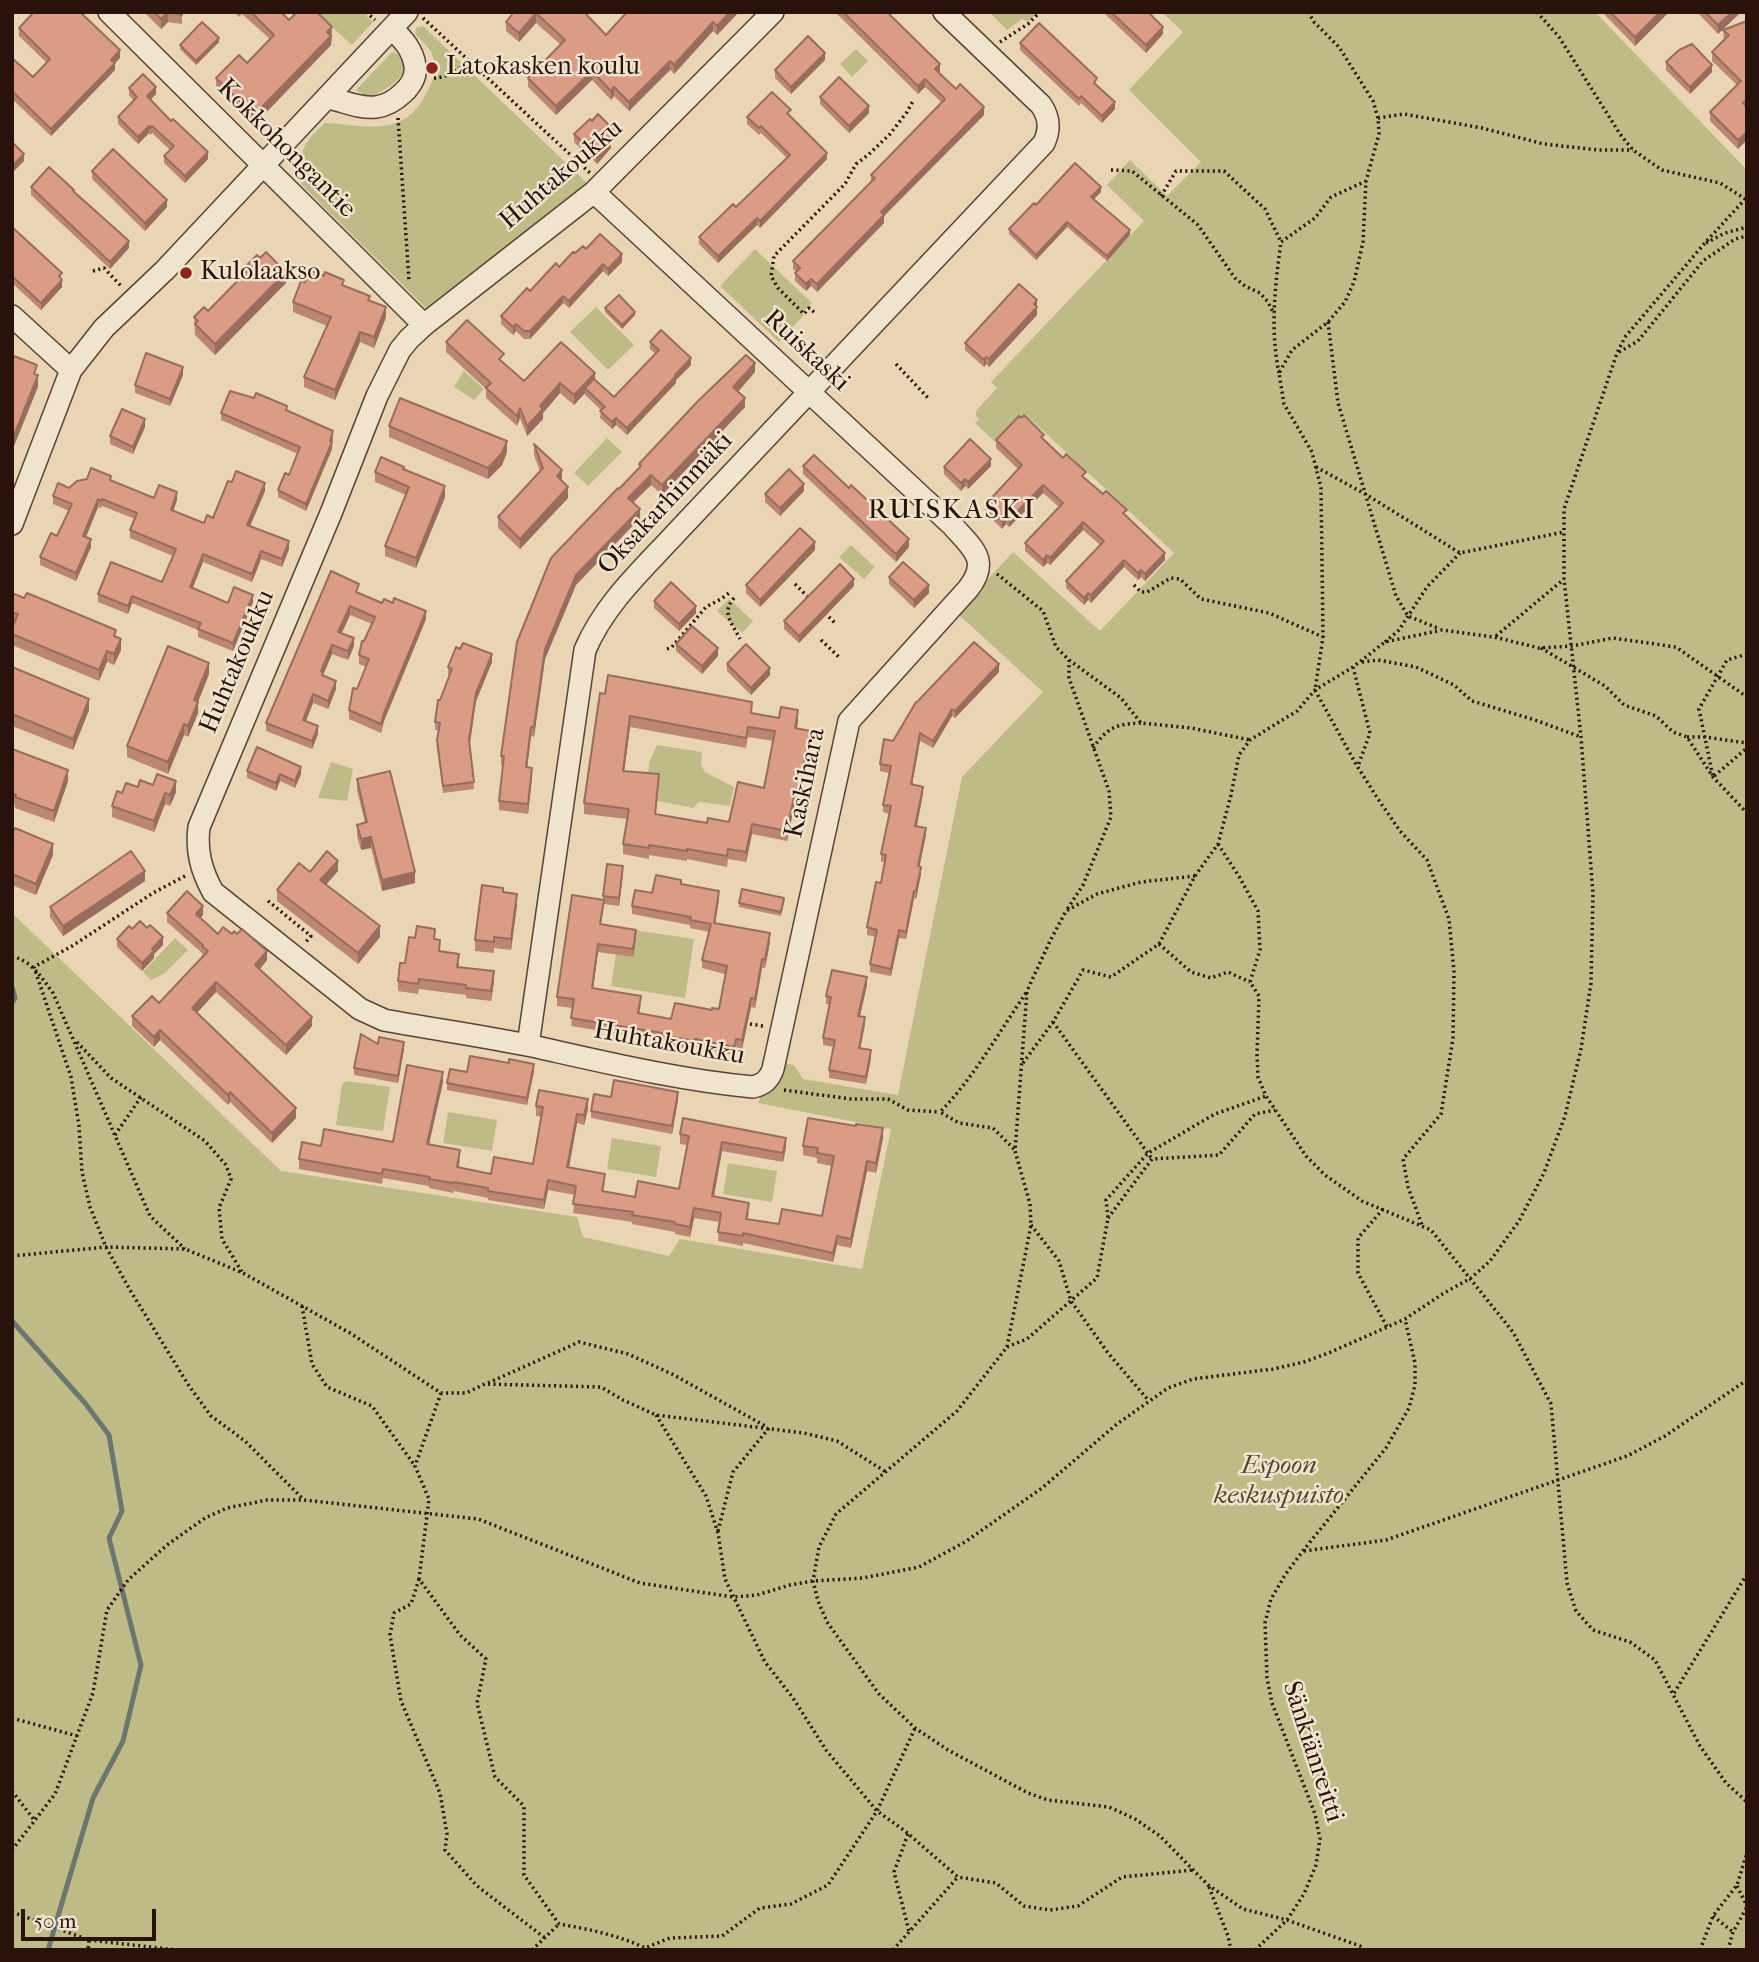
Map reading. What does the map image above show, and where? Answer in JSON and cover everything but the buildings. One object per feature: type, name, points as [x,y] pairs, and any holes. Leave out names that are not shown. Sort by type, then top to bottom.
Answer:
[{"type":"street","name":"Kokkohongantie","points":[[109,12],[417,318]]},
{"type":"street","points":[[12,524],[71,370],[104,328],[165,270],[328,98],[385,26],[407,12]]},
{"type":"street","name":"Huhtakoukku","points":[[768,1077],[752,1087],[691,1078],[396,1022],[372,1015],[360,1009],[213,892],[202,870],[197,842],[199,827],[326,525],[377,396],[400,350],[409,339],[417,318],[598,188],[773,12]]},
{"type":"street","name":"Oksakarhinmäki","points":[[528,1045],[585,650],[601,618],[622,592],[1044,143],[1049,133],[1045,110],[1041,105],[944,12]]},
{"type":"street","points":[[328,98],[353,105],[380,106],[405,91],[415,73],[415,65],[409,48],[385,26]]},
{"type":"street","name":"Ruiskaski","points":[[598,188],[809,392],[952,525],[978,559]]},
{"type":"street","points":[[12,316],[71,370]]},
{"type":"street","name":"Kaskihara","points":[[768,1077],[849,721],[976,579],[978,559]]},
{"type":"path","points":[[366,12],[385,26]]},
{"type":"path","points":[[417,12],[598,188]]},
{"type":"path","points":[[995,45],[1028,24],[1040,12]]},
{"type":"path","points":[[1279,373],[1292,350],[1328,322],[1345,302],[1354,282],[1363,242],[1366,181],[1379,134],[1373,101],[1339,47],[1314,22],[1308,12]]},
{"type":"path","points":[[12,1850],[55,1794],[93,1693],[107,1610],[128,1580],[167,1545],[205,1518],[227,1508],[251,1502],[304,1500],[478,1519],[640,1583],[733,1597],[757,1595],[813,1581],[863,1578],[919,1567],[965,1542],[1042,1488],[1117,1424],[1168,1388],[1193,1380],[1273,1369],[1331,1352],[1405,1319],[1471,1278],[1490,1261],[1519,1221],[1544,1173],[1565,1116],[1581,1049],[1591,983],[1593,894],[1581,737],[1564,579],[1563,509],[1617,353],[1625,337],[1746,199],[1720,183],[1662,170],[1633,150],[1620,134],[1559,37],[1536,12]]},
{"type":"path","points":[[434,78],[451,74],[470,62]]},
{"type":"path","points":[[814,312],[809,308],[804,314],[778,288],[771,276],[774,256],[845,184],[856,164],[890,134],[914,99]]},
{"type":"path","points":[[1378,118],[1404,114],[1482,128],[1544,144],[1598,150],[1633,150]]},
{"type":"path","points":[[398,118],[417,318]]},
{"type":"path","points":[[1111,170],[1132,172],[1198,225],[1236,278],[1260,293],[1275,316]]},
{"type":"path","points":[[1161,196],[1176,171],[1224,171],[1265,209],[1281,242],[1274,295],[1274,351],[1284,404],[1312,452],[1321,488],[1324,637],[1315,690],[1357,766],[1399,831],[1427,860],[1449,919],[1454,972],[1452,1038],[1441,1114],[1403,1159],[1408,1187],[1422,1225]]},
{"type":"path","points":[[1281,242],[1315,218],[1331,197],[1366,181]]},
{"type":"path","points":[[1704,244],[1725,233],[1747,227]]},
{"type":"path","points":[[1617,353],[1638,341],[1703,261],[1735,239],[1747,236]]},
{"type":"path","points":[[93,271],[104,268],[124,288]]},
{"type":"path","points":[[1328,322],[1338,403],[1396,596],[1408,616],[1442,630],[1494,637],[1539,648],[1605,686],[1624,705],[1656,716],[1673,732],[1687,737],[1705,737],[1747,746]]},
{"type":"path","points":[[896,364],[929,399]]},
{"type":"path","points":[[1316,467],[1367,495],[1460,553]]},
{"type":"path","points":[[1022,1065],[1053,1023],[1083,970],[1111,977],[1159,944],[1195,876],[1218,844],[1239,755],[1250,740],[1297,711],[1315,690],[1359,663],[1399,630],[1427,587],[1460,553],[1564,532]]},
{"type":"path","points":[[978,559],[1043,611],[1056,648],[1121,698],[1140,723]]},
{"type":"path","points":[[1134,585],[1141,592],[1147,592],[1171,578],[1180,579],[1201,599],[1269,613],[1324,637]]},
{"type":"path","points":[[1494,637],[1564,579]]},
{"type":"path","points":[[795,584],[811,600]]},
{"type":"path","points":[[667,649],[706,607],[729,593]]},
{"type":"path","points":[[734,598],[728,605],[728,617],[740,639]]},
{"type":"path","points":[[820,608],[836,624]]},
{"type":"path","points":[[1385,642],[1442,630]]},
{"type":"path","points":[[1539,648],[1572,646],[1613,638],[1676,647],[1747,697]]},
{"type":"path","points":[[821,640],[840,657]]},
{"type":"path","points":[[1713,777],[1699,709],[1727,660],[1747,654]]},
{"type":"path","points":[[940,1112],[966,1081],[1027,991],[1050,941],[1083,885],[1111,817],[1109,791],[1069,678],[1069,660]]},
{"type":"path","points":[[1359,663],[1378,660],[1416,667],[1454,685],[1472,701],[1581,737]]},
{"type":"path","points":[[1353,667],[1370,733],[1357,766]]},
{"type":"path","points":[[1093,748],[1102,735],[1120,724],[1140,723],[1191,728],[1250,740]]},
{"type":"path","points":[[1687,737],[1713,777],[1747,813]]},
{"type":"path","points":[[1713,777],[1747,746]]},
{"type":"path","points":[[1218,844],[1258,911],[1260,950],[1250,982]]},
{"type":"path","points":[[1066,912],[1097,894],[1141,882],[1195,876]]},
{"type":"path","points":[[34,967],[173,882]]},
{"type":"path","points":[[268,901],[311,936],[303,946]]},
{"type":"path","points":[[1159,944],[1191,972],[1212,978],[1228,972],[1250,982],[1259,996],[1258,1077],[1266,1096],[1306,1156],[1325,1175],[1362,1201],[1431,1230],[1513,1332],[1551,1404],[1567,1583],[1576,1611],[1593,1630],[1630,1643],[1655,1660],[1700,1746],[1726,1783],[1747,1802]]},
{"type":"path","points":[[12,956],[34,967],[53,993],[150,1216],[185,1249],[243,1273],[302,1306],[350,1333],[442,1393],[466,1394],[579,1342],[628,1354],[672,1374],[769,1428]]},
{"type":"path","points":[[34,967],[71,1077],[79,1126],[82,1172],[90,1207],[106,1247],[130,1290],[211,1416],[245,1441],[304,1500]]},
{"type":"path","points":[[1027,991],[1016,1151],[1030,1204],[1031,1225],[1007,1347],[957,1411],[836,1514],[818,1547],[813,1581],[818,1601],[827,1622],[879,1694],[915,1728],[1028,1793],[1048,1800],[1109,1807],[1135,1819],[1160,1836],[1208,1885],[1243,1909],[1287,1920],[1365,1950]]},
{"type":"path","points":[[1053,1023],[1152,1159]]},
{"type":"path","points":[[73,1038],[111,1078],[205,1141],[226,1165],[231,1179],[219,1208],[222,1239],[243,1273]]},
{"type":"path","points":[[768,1077],[787,1091],[851,1099],[888,1100],[908,1110],[940,1112],[960,1123],[993,1128],[1016,1151]]},
{"type":"path","points":[[1007,1347],[1027,1339],[1097,1278],[1108,1218],[1106,1200],[1147,1153],[1215,1114],[1266,1096]]},
{"type":"path","points":[[115,1135],[141,1097]]},
{"type":"path","points":[[1108,1218],[1152,1159],[1219,1154],[1255,1114],[1275,1110]]},
{"type":"path","points":[[1383,1209],[1358,1238],[1359,1273],[1387,1327]]},
{"type":"path","points":[[1031,1225],[1059,1261],[1071,1301],[1108,1353],[1149,1401]]},
{"type":"path","points":[[12,1256],[106,1247],[185,1249]]},
{"type":"path","points":[[302,1306],[312,1364],[327,1387],[372,1406],[415,1466],[429,1499],[419,1578],[411,1604],[394,1613],[390,1635],[401,1701],[440,1793],[447,1834],[445,1850],[477,1886],[545,1938]]},
{"type":"path","name":"Sänkiänreitti","points":[[1255,1950],[1287,1920],[1304,1894],[1316,1865],[1320,1839],[1315,1814],[1272,1703],[1267,1678],[1265,1623],[1271,1599],[1302,1552],[1386,1448],[1409,1408],[1415,1385],[1415,1363],[1405,1319]]},
{"type":"path","points":[[1302,1552],[1386,1539],[1627,1456],[1665,1436],[1747,1380]]},
{"type":"path","points":[[485,1384],[601,1387],[656,1415],[804,1433],[837,1441],[886,1472]]},
{"type":"path","points":[[415,1466],[442,1393]]},
{"type":"path","points":[[656,1415],[706,1496],[718,1533],[726,1579],[765,1662],[793,1698],[826,1750],[877,1811],[958,1877],[996,1884],[1024,1906],[1050,1910],[1078,1906],[1122,1877],[1193,1870]]},
{"type":"path","points":[[718,1533],[733,1472],[769,1428]]},
{"type":"path","points":[[1674,1693],[1747,1574]]},
{"type":"path","points":[[419,1578],[460,1635],[486,1659],[477,1703],[495,1777],[524,1805],[524,1875],[559,1924],[634,1943],[645,1949],[670,1938],[722,1936],[760,1908],[791,1904],[828,1885],[877,1811],[915,1728]]},
{"type":"path","points":[[12,1718],[76,1736]]},
{"type":"path","points":[[12,1791],[35,1821]]},
{"type":"path","points":[[908,1834],[894,1871],[909,1931]]},
{"type":"path","points":[[1700,1950],[1713,1916],[1737,1885],[1747,1853]]},
{"type":"path","points":[[893,1950],[958,1877]]},
{"type":"path","points":[[1208,1885],[1231,1950]]},
{"type":"path","points":[[1728,1950],[1733,1932],[1747,1907],[1737,1885]]},
{"type":"path","points":[[12,1912],[89,1940],[177,1950]]},
{"type":"path","points":[[1713,1916],[1733,1932]]},
{"type":"path","points":[[533,1950],[559,1924]]},
{"type":"path","points":[[88,1950],[89,1940]]},
{"type":"green space","points":[[315,12],[362,12],[373,22],[352,45]]},
{"type":"green space","points":[[989,12],[1038,12],[1028,22],[1022,19],[1007,30]]},
{"type":"green space","name":"Espoon keskuspuisto","points":[[1162,12],[1595,12],[1747,170],[1747,1950],[12,1950],[12,913],[281,1171],[577,1217],[583,1237],[669,1256],[680,1239],[862,1269],[891,1129],[758,1103],[783,1063],[794,1065],[803,1079],[898,1095],[962,777],[1043,692],[957,613],[1013,552],[1100,631],[1174,553],[1024,413],[995,442],[975,423],[979,419],[976,411],[997,388],[991,382],[1144,221],[1107,185],[1130,160],[1167,196],[1201,162],[1129,90],[1183,32]]},
{"type":"green space","points":[[423,26],[587,183],[428,310],[302,185],[301,165],[306,143],[325,123],[386,126],[397,123],[415,111],[434,77],[438,77],[439,65],[435,64],[431,51],[415,34],[416,28]]},
{"type":"green space","points":[[856,49],[868,61],[852,77],[840,64]]},
{"type":"green space","points":[[394,52],[405,64],[395,82],[372,95],[356,90],[391,53]]},
{"type":"green space","points":[[755,249],[812,303],[779,342],[720,286]]},
{"type":"green space","points":[[596,307],[634,345],[608,370],[570,332]]},
{"type":"green space","points":[[464,371],[484,389],[474,400],[454,387]]},
{"type":"green space","points":[[607,438],[622,452],[588,486],[574,473]]},
{"type":"green space","points":[[851,545],[875,567],[864,579],[839,557]]},
{"type":"green space","points":[[729,599],[753,621],[742,633],[717,611]]},
{"type":"green space","points":[[657,745],[702,752],[701,765],[705,772],[734,787],[730,806],[699,802],[693,808],[658,801],[659,785],[648,784],[649,763]]},
{"type":"green space","points":[[331,762],[353,769],[347,801],[318,798]]},
{"type":"green space","points":[[620,928],[694,939],[685,998],[611,986]]},
{"type":"green space","points":[[175,938],[188,950],[165,973],[151,980],[143,972]]},
{"type":"green space","points":[[347,1081],[390,1087],[383,1131],[336,1125],[342,1084]]},
{"type":"green space","points":[[448,1112],[497,1120],[492,1151],[443,1143]]},
{"type":"green space","points":[[612,1138],[661,1146],[656,1177],[607,1169]]},
{"type":"green space","points":[[728,1163],[777,1171],[772,1202],[723,1194]]},
{"type":"waterway","points":[[12,987],[15,998],[12,1003]]},
{"type":"waterway","points":[[12,1321],[85,1403],[109,1435],[122,1511],[109,1538],[141,1665],[123,1741],[93,1798],[48,1950]]},
{"type":"place","name":"Latokasken koulu","points":[[432,68]]},
{"type":"place","name":"Kulolaakso","points":[[186,273]]},
{"type":"district","name":"RUISKASKI","points":[[952,511]]}]
